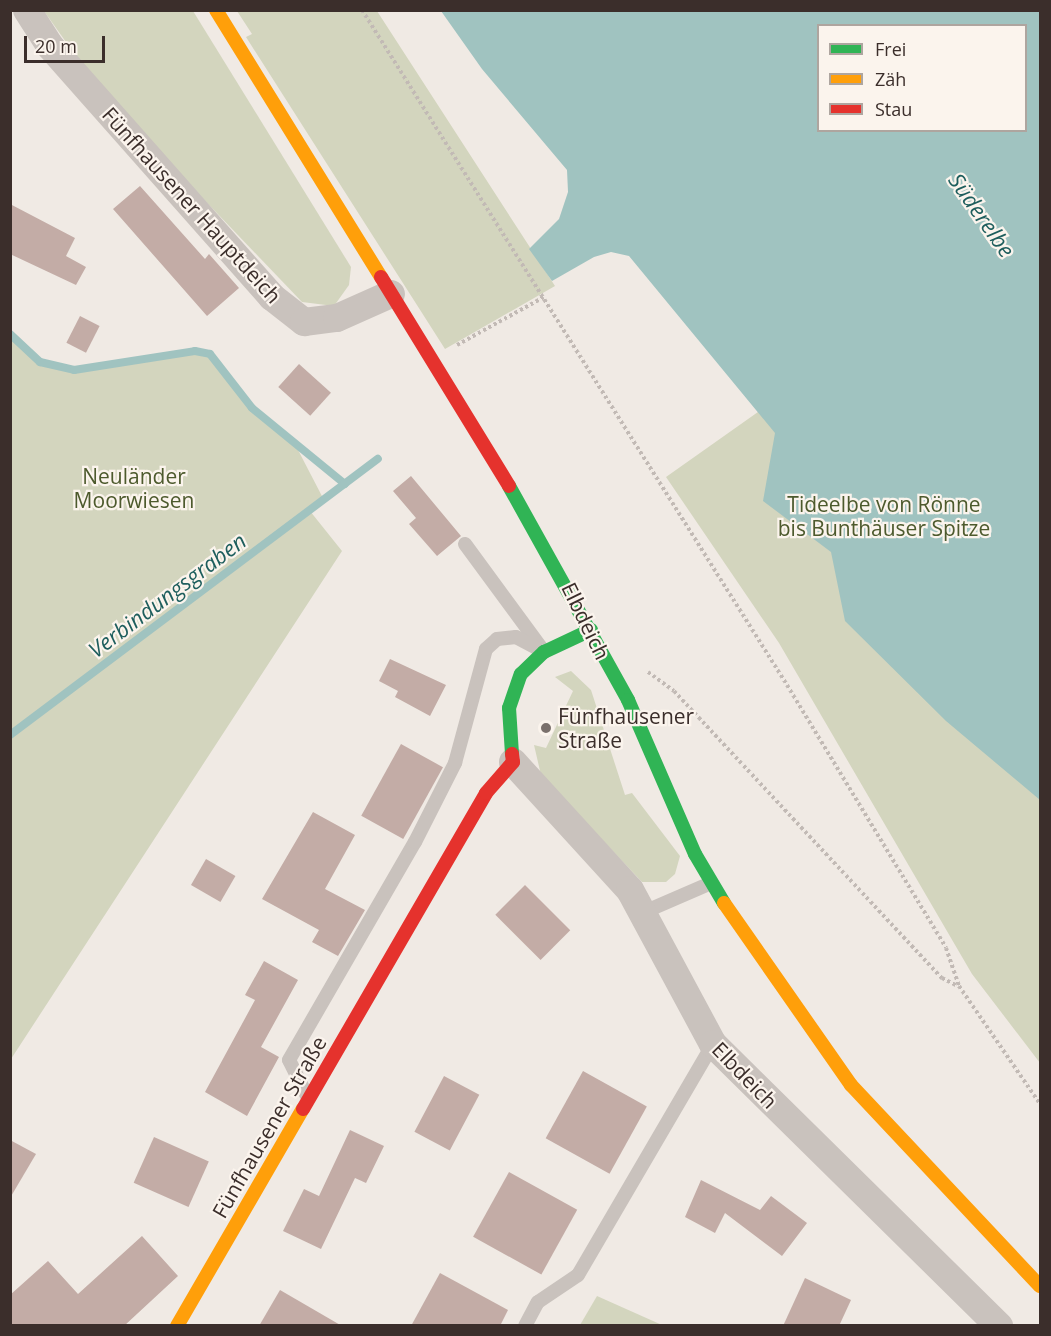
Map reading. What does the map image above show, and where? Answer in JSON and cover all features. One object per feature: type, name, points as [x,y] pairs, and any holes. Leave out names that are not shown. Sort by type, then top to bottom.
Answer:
[{"type":"street","name":"Fünfhausener Hauptdeich","points":[[27,10],[50,46],[280,304],[304,322],[337,318],[391,294]]},
{"type":"street","points":[[216,10],[391,294]]},
{"type":"street","name":"Elbdeich","points":[[391,294],[563,573],[609,669],[628,700],[695,854],[764,966],[851,1085],[947,1192],[1041,1286]]},
{"type":"street","points":[[513,762],[508,730],[512,692],[521,674],[544,652],[591,630]]},
{"type":"street","name":"Elbdeich","points":[[609,669],[622,727]]},
{"type":"street","name":"Elbdeich","points":[[513,762],[630,890],[644,912],[713,1044],[985,1320]]},
{"type":"street","name":"Fünfhausener Straße","points":[[177,1326],[486,793],[513,762]]},
{"type":"street","name":"Elbdeich","points":[[655,804],[695,854]]},
{"type":"lane","points":[[465,544],[544,652]]},
{"type":"lane","points":[[309,1100],[288,1060],[415,842],[455,763],[486,650],[497,639],[516,637],[544,652]]},
{"type":"lane","points":[[644,912],[711,883]]},
{"type":"lane","points":[[525,1326],[538,1302],[579,1275],[713,1044]]},
{"type":"path","points":[[362,10],[544,297],[928,917],[957,972],[959,986],[1041,1104]]},
{"type":"path","points":[[459,345],[544,297]]},
{"type":"path","points":[[646,671],[674,691],[942,978],[959,986]]},
{"type":"green space","points":[[44,11],[193,11],[351,267],[349,285],[334,306],[302,302],[102,93]]},
{"type":"green space","points":[[237,11],[377,11],[555,286],[445,349],[246,37],[252,34]]},
{"type":"green space","name":"Tideelbe von Rönne bis Bunthäuser Spitze","points":[[1040,213],[1040,1063],[972,974],[779,643],[666,477]]},
{"type":"green space","name":"Neuländer Moorwiesen","points":[[11,334],[40,362],[65,368],[128,364],[195,351],[210,354],[252,408],[297,448],[324,500],[310,511],[342,551],[11,1059]]},
{"type":"green space","points":[[571,671],[591,690],[625,795],[632,793],[680,856],[675,874],[666,882],[642,882],[541,775],[534,745],[546,748],[573,691],[555,677]]},
{"type":"green space","points":[[597,1296],[662,1325],[580,1325]]},
{"type":"water","name":"Süderelbe","points":[[441,11],[1040,11],[1040,800],[946,721],[845,621],[831,552],[763,501],[775,433],[629,256],[611,252],[594,257],[552,281],[529,249],[559,219],[568,192],[567,170],[482,69]]},
{"type":"building","points":[[140,186],[205,259],[209,254],[239,288],[207,316],[113,209]]},
{"type":"building","points":[[10,204],[75,238],[66,256],[86,267],[76,285],[10,254]]},
{"type":"building","points":[[80,316],[100,326],[86,353],[66,343]]},
{"type":"building","points":[[299,364],[331,393],[310,416],[278,387]]},
{"type":"building","points":[[411,476],[461,536],[437,556],[409,524],[416,518],[393,491]]},
{"type":"building","points":[[390,659],[446,685],[430,716],[395,697],[398,691],[379,681]]},
{"type":"building","points":[[401,744],[443,767],[403,839],[361,816]]},
{"type":"building","points":[[313,812],[355,835],[325,889],[365,910],[338,956],[312,942],[319,930],[262,899]]},
{"type":"building","points":[[206,859],[235,876],[220,902],[191,885]]},
{"type":"building","points":[[525,885],[570,930],[541,960],[495,915]]},
{"type":"building","points":[[264,961],[298,980],[261,1047],[279,1057],[247,1116],[205,1092],[255,1000],[245,995]]},
{"type":"building","points":[[583,1071],[647,1106],[610,1174],[546,1138]]},
{"type":"building","points":[[444,1076],[479,1095],[450,1150],[414,1132]]},
{"type":"building","points":[[350,1130],[384,1146],[366,1183],[355,1178],[321,1249],[283,1231],[304,1189],[319,1196]]},
{"type":"building","points":[[154,1137],[209,1161],[188,1207],[134,1183]]},
{"type":"building","points":[[10,1140],[36,1154],[10,1198]]},
{"type":"building","points":[[509,1172],[577,1210],[541,1275],[473,1237]]},
{"type":"building","points":[[701,1180],[760,1210],[771,1196],[807,1223],[782,1256],[725,1213],[715,1233],[685,1217]]},
{"type":"building","points":[[142,1236],[178,1276],[124,1326],[10,1326],[10,1295],[48,1261],[78,1294]]},
{"type":"building","points":[[440,1273],[508,1310],[500,1326],[411,1326]]},
{"type":"building","points":[[805,1278],[851,1300],[839,1326],[783,1326]]},
{"type":"building","points":[[280,1290],[342,1326],[259,1326]]},
{"type":"waterway","points":[[10,334],[40,362],[74,370],[195,351],[210,354],[252,408],[345,484]]},
{"type":"waterway","name":"Verbindungsgraben","points":[[10,735],[378,459]]},
{"type":"traffic: fast","points":[[509,486],[628,700],[695,854],[724,903]]},
{"type":"traffic: fast","points":[[512,754],[509,708],[521,674],[544,652],[591,630]]},
{"type":"traffic: slow","points":[[216,10],[381,277]]},
{"type":"traffic: slow","points":[[724,903],[851,1085],[1040,1286]]},
{"type":"traffic: slow","points":[[177,1326],[303,1109]]},
{"type":"traffic: jam","points":[[381,277],[509,486]]},
{"type":"traffic: jam","points":[[303,1109],[486,793],[513,762],[512,754]]},
{"type":"place","name":"Fünfhausener Straße","points":[[546,728]]}]
